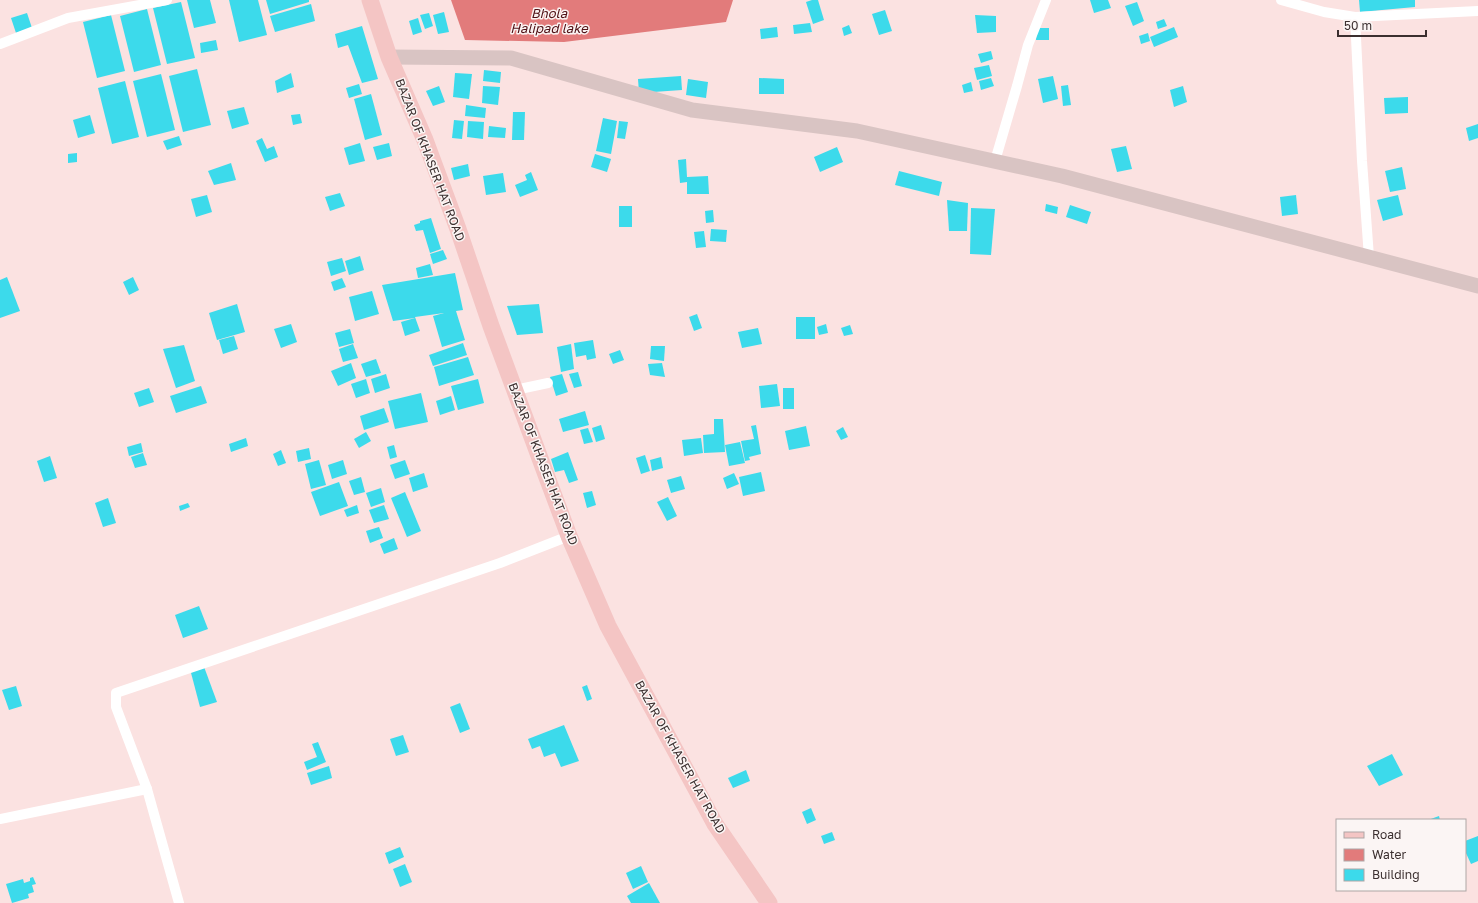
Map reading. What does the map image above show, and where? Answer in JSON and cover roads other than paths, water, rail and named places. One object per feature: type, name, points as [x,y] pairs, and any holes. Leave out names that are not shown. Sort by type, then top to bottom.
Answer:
[{"type":"main road","name":"BAZAR OF KHASER HAT ROAD","points":[[370,0],[389,57],[425,140],[569,536],[608,626],[715,824],[769,903]]},
{"type":"main road","points":[[389,57],[511,58],[692,110],[857,131],[1062,176],[1478,286]]},
{"type":"street","points":[[0,44],[68,18],[167,0]]},
{"type":"street","points":[[995,161],[1028,45],[1046,0]]},
{"type":"street","points":[[1281,0],[1324,12],[1355,17],[1478,12]]},
{"type":"street","points":[[1355,17],[1362,161],[1370,257]]},
{"type":"street","points":[[515,390],[548,383]]},
{"type":"street","points":[[178,903],[147,789],[116,707],[116,693],[500,563],[569,536]]},
{"type":"street","points":[[0,819],[147,789]]},
{"type":"water","name":"Bhola Halipad lake","points":[[451,0],[733,0],[726,22],[564,42],[465,40]]}]
